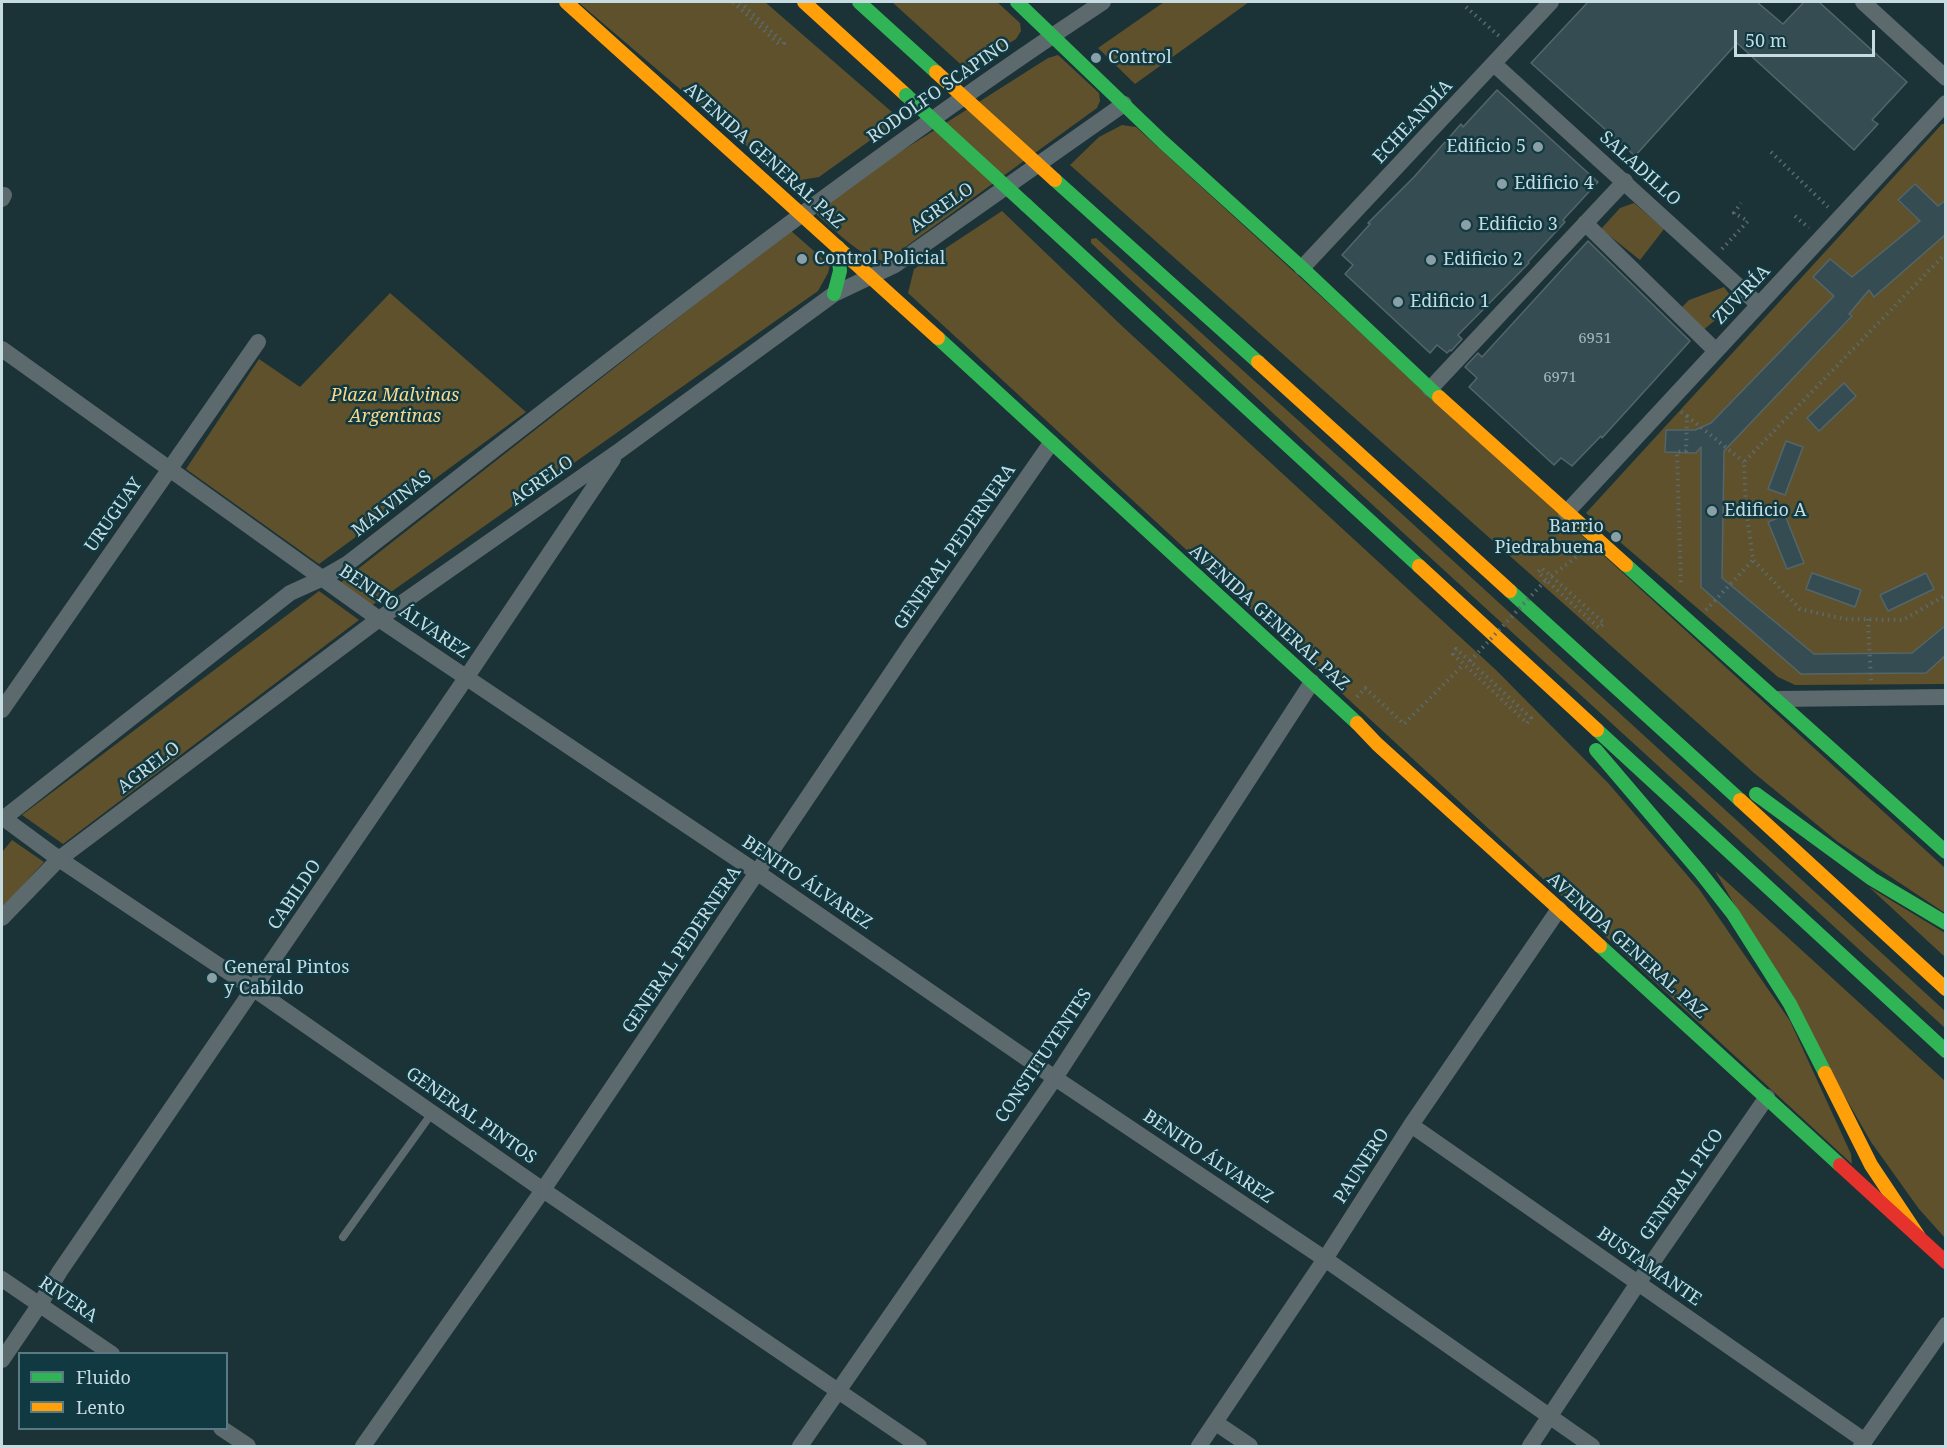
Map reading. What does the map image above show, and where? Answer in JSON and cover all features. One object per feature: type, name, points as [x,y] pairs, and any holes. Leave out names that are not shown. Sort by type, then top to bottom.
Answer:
[{"type":"main road","name":"AVENIDA GENERAL PAZ","points":[[567,2],[927,327],[1344,710],[1377,744],[1946,1262]]},
{"type":"main road","points":[[804,2],[1946,1052]]},
{"type":"main road","points":[[859,2],[1367,460],[1946,989]]},
{"type":"main road","points":[[1017,2],[1053,34],[1163,142],[1302,268],[1430,389],[1946,852]]},
{"type":"main road","points":[[834,294],[840,271],[838,247]]},
{"type":"main road","points":[[1534,674],[1733,914],[1790,1004],[1871,1165],[1919,1237]]},
{"type":"main road","points":[[1632,702],[1872,879],[1946,923]]},
{"type":"street","name":"RODOLFO SCAPINO","points":[[800,214],[1053,34],[1102,2]]},
{"type":"street","name":"ECHEANDÍA","points":[[1302,268],[1551,2]]},
{"type":"street","points":[[1863,2],[1946,78]]},
{"type":"street","name":"SALADILLO","points":[[1494,64],[1760,305]]},
{"type":"street","name":"ZUVIRÍA","points":[[1566,513],[1946,103]]},
{"type":"street","name":"AGRELO","points":[[2,918],[59,860],[379,620],[619,451],[834,294],[895,265],[1124,104]]},
{"type":"street","points":[[1430,389],[1625,181]]},
{"type":"street","name":"MALVINAS","points":[[3,817],[290,593],[321,579],[346,564],[800,214]]},
{"type":"street","points":[[1585,223],[1716,351]]},
{"type":"street","name":"URUGUAY","points":[[2,710],[258,342]]},
{"type":"street","name":"BENITO ÁLVAREZ","points":[[2,349],[379,620],[758,873],[1055,1078],[1325,1259],[1592,1446]]},
{"type":"street","name":"GENERAL PEDERNERA","points":[[363,1446],[543,1190],[911,644],[1051,443]]},
{"type":"street","name":"CABILDO","points":[[2,1360],[60,1271],[619,451]]},
{"type":"street","name":"CONSTITUYENTES","points":[[800,1446],[1055,1078],[1312,682]]},
{"type":"street","points":[[1777,699],[1946,697]]},
{"type":"street","name":"GENERAL PINTOS","points":[[3,817],[59,860],[254,989],[543,1190],[919,1446]]},
{"type":"street","name":"PAUNERO","points":[[1199,1446],[1412,1125],[1559,909]]},
{"type":"street","name":"GENERAL PICO","points":[[1530,1446],[1638,1283],[1767,1097]]},
{"type":"street","name":"BUSTAMANTE","points":[[1412,1125],[1863,1444]]},
{"type":"street","name":"RIVERA","points":[[2,1279],[111,1352]]},
{"type":"street","points":[[1863,1444],[1946,1325]]},
{"type":"street","points":[[1216,1423],[1250,1446]]},
{"type":"street","points":[[224,1430],[248,1446]]},
{"type":"lane","points":[[343,1237],[432,1113]]},
{"type":"path","points":[[733,2],[781,46],[784,43],[740,2]]},
{"type":"path","points":[[1466,7],[1511,46]]},
{"type":"path","points":[[1771,152],[1839,218]]},
{"type":"path","points":[[1711,260],[1748,221],[1734,213],[1741,203]]},
{"type":"path","points":[[1946,253],[1744,462],[1746,507],[1753,560],[1800,609],[1844,620],[1904,620],[1946,594]]},
{"type":"path","points":[[1668,401],[1744,462]]},
{"type":"path","points":[[1682,614],[1677,452],[1686,451],[1687,416]]},
{"type":"path","points":[[1551,576],[1598,540]]},
{"type":"path","points":[[1693,624],[1753,560]]},
{"type":"path","points":[[1542,568],[1551,576],[1604,623],[1599,628],[1538,572],[1542,568]]},
{"type":"path","points":[[1468,659],[1546,580]]},
{"type":"path","points":[[1868,619],[1872,698]]},
{"type":"path","points":[[1456,650],[1468,659],[1531,718],[1527,723],[1452,654],[1456,650]]},
{"type":"path","points":[[1344,710],[1365,688],[1404,724],[1464,664]]},
{"type":"green space","points":[[578,2],[765,2],[900,119],[819,177],[789,182]]},
{"type":"green space","points":[[892,2],[997,2],[1020,23],[1021,31],[1016,39],[967,70]]},
{"type":"green space","points":[[1164,2],[1249,2],[1135,84],[1098,48]]},
{"type":"green space","points":[[1058,55],[1099,93],[1100,101],[1097,108],[886,261],[877,260],[859,250],[817,215],[816,209],[823,201],[1048,58]]},
{"type":"green space","points":[[1942,124],[1945,124],[1945,200],[1937,208],[1934,202],[1914,184],[1898,201],[1916,218],[1921,215],[1928,216],[1853,278],[1850,276],[1833,297],[1712,422],[1715,426],[1697,430],[1666,430],[1665,452],[1696,453],[1702,446],[1705,452],[1701,452],[1701,587],[1801,673],[1945,655],[1945,684],[1795,685],[1778,677],[1586,513]]},
{"type":"green space","points":[[1122,125],[1136,127],[1945,868],[1945,913],[1838,842],[1754,773],[1070,165],[1099,137]]},
{"type":"green space","points":[[1634,203],[1664,229],[1640,260],[1601,229],[1620,208]]},
{"type":"green space","points":[[1002,211],[1122,326],[1496,670],[1609,784],[1699,889],[1790,1021],[1851,1154],[1852,1164],[908,293],[914,269]]},
{"type":"green space","points":[[790,230],[830,265],[818,291],[371,606],[340,583]]},
{"type":"green space","points":[[1945,234],[1945,625],[1912,653],[1814,654],[1722,578],[1721,441],[1732,442],[1852,317],[1845,310],[1858,302],[1862,289],[1866,287],[1874,296]]},
{"type":"green space","points":[[1096,238],[1391,504],[1945,1011],[1945,1028],[1306,444],[1091,243],[1091,239]]},
{"type":"green space","points":[[1724,287],[1736,303],[1696,336],[1675,314],[1689,300]]},
{"type":"green space","name":"Plaza Malvinas Argentinas","points":[[390,293],[526,412],[319,564],[186,469],[259,359],[300,387]]},
{"type":"green space","points":[[319,591],[359,620],[63,844],[22,815]]},
{"type":"green space","points":[[12,840],[44,862],[2,908],[2,852]]},
{"type":"green space","points":[[1715,871],[1945,1081],[1945,1238],[1919,1209],[1871,1142]]},
{"type":"green space","points":[[1869,887],[1945,933],[1945,957]]},
{"type":"building","points":[[1588,2],[1757,2],[1783,24],[1804,2],[1819,2],[1907,82],[1872,120],[1878,124],[1854,150],[1737,43],[1635,156],[1531,63]]},
{"type":"building","points":[[1497,90],[1598,182],[1563,220],[1565,222],[1529,263],[1458,335],[1462,339],[1451,351],[1447,353],[1437,345],[1430,353],[1345,274],[1353,265],[1342,255],[1370,224],[1368,223],[1414,177],[1461,124],[1463,127]]},
{"type":"building","name":"Edificio A","points":[[1915,184],[1938,206],[1946,200],[1946,234],[1874,297],[1869,290],[1849,314],[1852,316],[1724,451],[1722,578],[1814,654],[1912,653],[1946,625],[1946,655],[1926,673],[1801,674],[1701,587],[1701,447],[1696,453],[1665,452],[1666,430],[1695,430],[1711,423],[1834,296],[1813,277],[1830,259],[1852,277],[1920,221],[1898,200]]},
{"type":"building","points":[[1588,241],[1690,341],[1602,438],[1601,436],[1572,466],[1561,458],[1554,465],[1469,387],[1477,378],[1465,367],[1478,353],[1482,357]]},
{"type":"building","points":[[1844,383],[1856,396],[1819,431],[1807,418]]},
{"type":"building","points":[[1786,441],[1803,447],[1785,495],[1768,489]]},
{"type":"building","points":[[1785,515],[1804,563],[1787,569],[1768,522]]},
{"type":"building","points":[[1812,573],[1861,590],[1855,607],[1806,589]]},
{"type":"building","points":[[1926,573],[1934,589],[1888,611],[1880,595]]},
{"type":"traffic: fast","points":[[859,2],[936,72]]},
{"type":"traffic: fast","points":[[1017,2],[1163,142],[1439,397]]},
{"type":"traffic: fast","points":[[906,95],[1026,205]]},
{"type":"traffic: fast","points":[[1055,180],[1258,362]]},
{"type":"traffic: fast","points":[[1026,205],[1419,566]]},
{"type":"traffic: fast","points":[[834,294],[840,271],[838,247]]},
{"type":"traffic: fast","points":[[938,338],[1357,723]]},
{"type":"traffic: fast","points":[[1626,565],[1946,852]]},
{"type":"traffic: fast","points":[[1510,591],[1740,800]]},
{"type":"traffic: fast","points":[[1597,730],[1946,1051]]},
{"type":"traffic: fast","points":[[1596,750],[1733,914],[1790,1004],[1825,1073]]},
{"type":"traffic: fast","points":[[1756,794],[1872,879],[1946,923]]},
{"type":"traffic: fast","points":[[1600,946],[1840,1165]]},
{"type":"traffic: slow","points":[[566,2],[938,338]]},
{"type":"traffic: slow","points":[[804,2],[906,95]]},
{"type":"traffic: slow","points":[[936,72],[1055,180]]},
{"type":"traffic: slow","points":[[1258,362],[1510,591]]},
{"type":"traffic: slow","points":[[1439,397],[1626,565]]},
{"type":"traffic: slow","points":[[1419,566],[1597,730]]},
{"type":"traffic: slow","points":[[1357,723],[1377,744],[1600,946]]},
{"type":"traffic: slow","points":[[1740,800],[1946,989]]},
{"type":"traffic: slow","points":[[1825,1073],[1871,1165],[1919,1237]]},
{"type":"traffic: jam","points":[[1840,1165],[1946,1262]]},
{"type":"place","name":"Control","points":[[1096,58]]},
{"type":"place","name":"Edificio 5","points":[[1538,147]]},
{"type":"place","name":"Edificio 4","points":[[1502,184]]},
{"type":"place","name":"Edificio 3","points":[[1466,225]]},
{"type":"place","name":"Control Policial","points":[[802,259]]},
{"type":"place","name":"Edificio 2","points":[[1431,260]]},
{"type":"place","name":"Edificio 1","points":[[1398,302]]},
{"type":"place","name":"Edificio A","points":[[1712,511]]},
{"type":"place","name":"Barrio Piedrabuena","points":[[1616,537]]},
{"type":"place","name":"General Pintos y Cabildo","points":[[212,978]]}]
